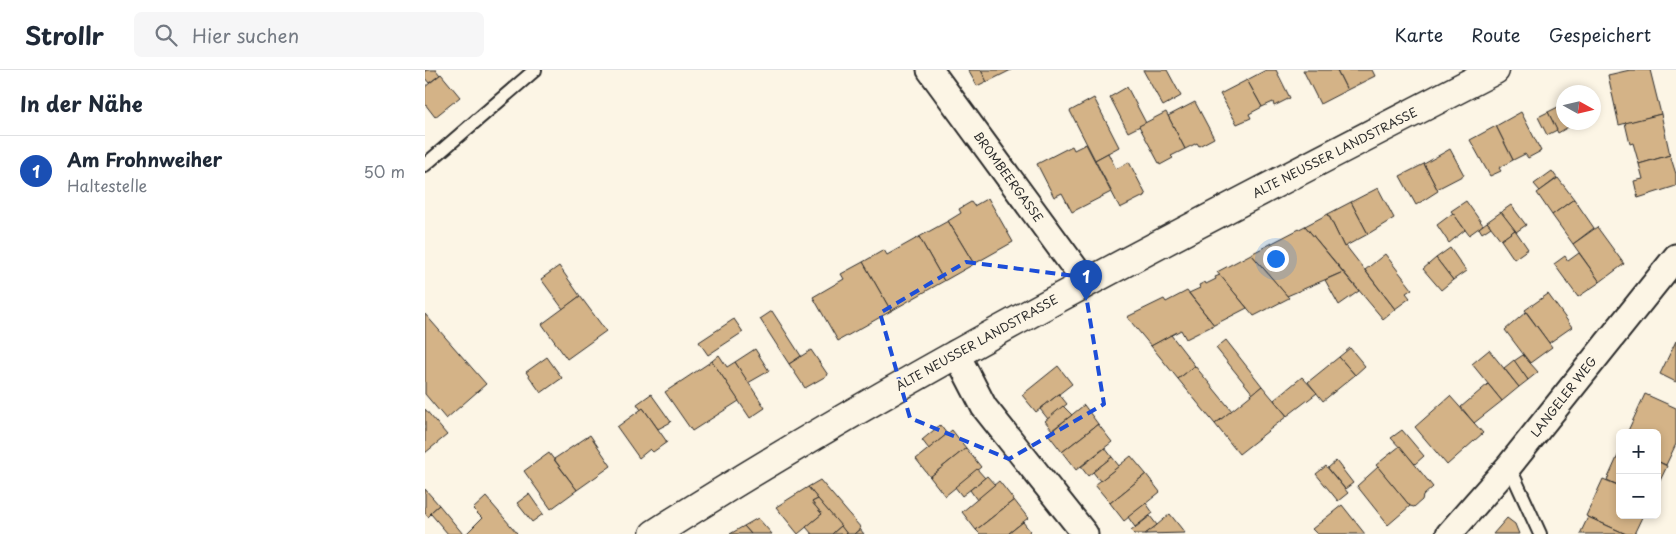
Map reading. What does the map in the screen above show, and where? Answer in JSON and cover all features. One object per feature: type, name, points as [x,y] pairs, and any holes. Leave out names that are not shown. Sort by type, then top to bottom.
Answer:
[{"type":"main road","name":"ALTE NEUSSER LANDSTRASSE","points":[[654,534],[817,433],[956,353],[1086,283],[1495,70]]},
{"type":"street","name":"BROMBEERGASSE","points":[[930,70],[1086,283]]},
{"type":"street","name":"LANGELER WEG","points":[[1449,534],[1509,466],[1676,258]]},
{"type":"street","points":[[956,353],[984,406],[1085,534]]},
{"type":"lane","points":[[425,165],[535,70]]},
{"type":"lane","points":[[1509,466],[1540,534]]},
{"type":"highlighted area","points":[[966,262],[1083,277],[1104,404],[1009,459],[910,418],[880,313]]},
{"type":"building","points":[[425,70],[436,70],[440,75],[429,83],[425,78]]},
{"type":"building","points":[[968,70],[981,70],[987,81],[977,86]]},
{"type":"building","points":[[981,70],[1011,70],[987,82]]},
{"type":"building","points":[[1143,70],[1167,70],[1181,96],[1163,106]]},
{"type":"building","points":[[1266,70],[1276,70],[1290,98],[1274,106],[1273,102],[1262,107],[1247,80]]},
{"type":"building","points":[[1303,70],[1337,70],[1347,90],[1320,104]]},
{"type":"building","points":[[1337,70],[1372,70],[1375,76],[1347,90]]},
{"type":"building","points":[[1630,70],[1650,70],[1661,114],[1619,125],[1608,75]]},
{"type":"building","points":[[441,74],[460,97],[435,117],[425,104],[425,87]]},
{"type":"building","points":[[1247,80],[1262,107],[1249,114],[1251,118],[1237,124],[1220,94]]},
{"type":"building","points":[[1127,87],[1146,123],[1128,132],[1110,97]]},
{"type":"building","points":[[1094,98],[1119,147],[1095,160],[1070,111]]},
{"type":"building","points":[[1195,102],[1214,138],[1199,146],[1197,143],[1185,149],[1168,116]]},
{"type":"building","points":[[1556,108],[1556,129],[1548,112]]},
{"type":"building","points":[[1166,112],[1185,149],[1171,156],[1173,158],[1160,165],[1139,126]]},
{"type":"building","points":[[1521,112],[1541,151],[1528,158],[1525,154],[1513,160],[1496,126]]},
{"type":"building","points":[[1548,112],[1557,130],[1547,135],[1538,117]]},
{"type":"building","points":[[1661,114],[1670,155],[1639,164],[1633,143],[1630,144],[1625,123]]},
{"type":"building","points":[[1496,126],[1513,160],[1499,168],[1501,171],[1490,176],[1470,140]]},
{"type":"building","points":[[1086,144],[1111,192],[1072,212],[1062,193],[1054,197],[1037,164],[1072,146],[1074,150]]},
{"type":"building","points":[[1450,149],[1464,175],[1437,189],[1424,164]]},
{"type":"building","points":[[1108,153],[1116,169],[1129,162],[1146,195],[1120,208],[1095,160]]},
{"type":"building","points":[[1670,155],[1676,174],[1676,186],[1638,198],[1634,181],[1643,179],[1639,164]]},
{"type":"building","points":[[1424,164],[1438,191],[1416,205],[1400,176]]},
{"type":"building","points":[[1552,171],[1557,178],[1540,191],[1534,184]]},
{"type":"building","points":[[1558,178],[1574,199],[1552,215],[1537,193]]},
{"type":"building","points":[[1378,188],[1394,218],[1368,234],[1351,202]]},
{"type":"building","points":[[988,198],[1013,242],[974,264],[948,221],[961,213],[959,209],[971,202],[974,206]]},
{"type":"building","points":[[1574,199],[1594,228],[1573,244],[1552,215]]},
{"type":"building","points":[[1466,201],[1483,225],[1469,235],[1451,211]]},
{"type":"building","points":[[1351,202],[1368,234],[1344,247],[1328,214]]},
{"type":"building","points":[[1511,205],[1526,225],[1516,232],[1501,212]]},
{"type":"building","points":[[1501,212],[1515,230],[1501,240],[1487,222]]},
{"type":"building","points":[[1453,213],[1465,230],[1449,243],[1437,225]]},
{"type":"building","points":[[1328,214],[1344,247],[1346,246],[1395,309],[1383,319],[1305,226]]},
{"type":"building","points":[[948,221],[974,264],[944,281],[919,237]]},
{"type":"building","points":[[1487,222],[1491,227],[1482,233],[1479,228]]},
{"type":"building","points":[[1305,226],[1343,272],[1287,296],[1251,254]]},
{"type":"building","points":[[1597,227],[1624,264],[1600,282],[1573,244]]},
{"type":"building","points":[[1515,230],[1528,249],[1514,259],[1501,240]]},
{"type":"building","points":[[919,237],[944,281],[891,311],[863,262],[884,250],[887,255]]},
{"type":"building","points":[[1450,248],[1466,271],[1453,280],[1436,258]]},
{"type":"building","points":[[1579,253],[1600,282],[1578,297],[1554,264],[1565,256],[1568,261]]},
{"type":"building","points":[[1251,254],[1289,298],[1254,316],[1217,272]]},
{"type":"building","points":[[1385,254],[1412,289],[1406,293],[1410,298],[1395,309],[1365,270]]},
{"type":"building","points":[[1436,258],[1453,280],[1441,290],[1423,269]]},
{"type":"building","points":[[863,262],[891,311],[838,341],[813,297],[844,279],[841,274]]},
{"type":"building","points":[[559,266],[580,296],[563,309],[541,279]]},
{"type":"building","points":[[1343,272],[1359,291],[1339,305],[1325,280]]},
{"type":"building","points":[[1220,275],[1247,308],[1214,325],[1189,293],[1200,288],[1199,285],[1205,282],[1206,284]]},
{"type":"building","points":[[1187,291],[1214,325],[1186,339],[1181,330],[1151,346],[1127,317],[1164,299],[1166,302]]},
{"type":"building","points":[[1548,294],[1572,327],[1549,343],[1525,310]]},
{"type":"building","points":[[580,296],[606,331],[567,359],[542,324]]},
{"type":"building","points":[[772,311],[801,356],[789,364],[760,319]]},
{"type":"building","points":[[1526,312],[1552,347],[1530,363],[1505,330]]},
{"type":"building","points":[[425,314],[486,384],[446,419],[425,394]]},
{"type":"building","points":[[734,319],[743,332],[708,355],[699,342]]},
{"type":"building","points":[[1171,335],[1195,366],[1178,379],[1151,346]]},
{"type":"building","points":[[1226,340],[1262,386],[1253,394],[1216,348]]},
{"type":"building","points":[[1676,341],[1676,382],[1660,374]]},
{"type":"building","points":[[1350,348],[1365,366],[1355,375],[1339,357]]},
{"type":"building","points":[[755,349],[769,371],[748,383],[735,362]]},
{"type":"building","points":[[811,350],[828,375],[805,388],[789,364]]},
{"type":"building","points":[[1489,350],[1519,387],[1502,401],[1472,364]]},
{"type":"building","points":[[719,355],[727,367],[735,362],[765,408],[750,418],[712,361]]},
{"type":"building","points":[[1523,355],[1538,372],[1528,380],[1514,361]]},
{"type":"building","points":[[547,357],[562,378],[541,393],[526,372]]},
{"type":"building","points":[[1339,357],[1355,375],[1323,401],[1308,382]]},
{"type":"building","points":[[1514,360],[1528,380],[1519,387],[1504,368]]},
{"type":"building","points":[[712,361],[739,401],[692,431],[665,392]]},
{"type":"building","points":[[1058,366],[1072,384],[1036,412],[1022,395]]},
{"type":"building","points":[[1195,366],[1232,411],[1215,424],[1178,379]]},
{"type":"building","points":[[1302,377],[1317,393],[1287,416],[1274,400]]},
{"type":"building","points":[[1488,384],[1502,401],[1474,423],[1461,407]]},
{"type":"building","points":[[1262,386],[1287,416],[1239,454],[1215,424]]},
{"type":"building","points":[[651,394],[671,422],[658,429],[643,408],[641,410],[637,404]]},
{"type":"building","points":[[1059,394],[1067,404],[1048,419],[1040,409]]},
{"type":"building","points":[[1645,394],[1676,408],[1676,444],[1666,465],[1661,463],[1661,429],[1629,429]]},
{"type":"building","points":[[1450,396],[1483,433],[1447,465],[1415,427]]},
{"type":"building","points":[[1084,405],[1098,424],[1062,452],[1048,434]]},
{"type":"building","points":[[1063,406],[1072,415],[1052,430],[1045,421]]},
{"type":"building","points":[[643,408],[667,442],[653,452],[650,449],[639,458],[617,427]]},
{"type":"building","points":[[425,409],[447,435],[425,453]]},
{"type":"building","points":[[1098,424],[1112,442],[1076,470],[1062,452]]},
{"type":"building","points":[[940,425],[947,434],[929,449],[922,440]]},
{"type":"building","points":[[952,430],[966,448],[930,477],[916,459]]},
{"type":"building","points":[[1402,430],[1424,456],[1415,464],[1391,438]]},
{"type":"building","points":[[590,435],[611,466],[577,490],[554,459]]},
{"type":"building","points":[[1400,446],[1433,487],[1414,507],[1410,506],[1376,465]]},
{"type":"building","points":[[966,448],[981,467],[945,496],[930,477]]},
{"type":"building","points":[[1105,448],[1112,457],[1088,476],[1081,467]]},
{"type":"building","points":[[549,453],[577,490],[551,509],[524,471]]},
{"type":"building","points":[[1131,456],[1146,474],[1110,503],[1095,485]]},
{"type":"building","points":[[1112,457],[1119,466],[1100,481],[1093,472]]},
{"type":"building","points":[[1616,460],[1616,484],[1607,480]]},
{"type":"building","points":[[1336,461],[1353,483],[1345,489],[1328,468]]},
{"type":"building","points":[[1661,463],[1667,466],[1661,479]]},
{"type":"building","points":[[1326,466],[1348,493],[1338,501],[1316,474]]},
{"type":"building","points":[[1378,467],[1410,506],[1388,525],[1357,486]]},
{"type":"building","points":[[977,469],[985,478],[962,496],[955,487]]},
{"type":"building","points":[[1146,474],[1160,492],[1124,521],[1110,503]]},
{"type":"building","points":[[987,476],[995,485],[977,500],[970,490]]},
{"type":"building","points":[[1603,479],[1616,484],[1616,519],[1641,519],[1634,534],[1626,534],[1586,516]]},
{"type":"building","points":[[820,480],[861,528],[854,534],[847,534],[808,487]]},
{"type":"building","points":[[999,481],[1014,500],[976,530],[962,512]]},
{"type":"building","points":[[808,487],[818,499],[812,502],[822,514],[798,534],[776,507]]},
{"type":"building","points":[[425,489],[439,505],[428,517],[425,513]]},
{"type":"building","points":[[529,494],[543,514],[532,522],[517,503]]},
{"type":"building","points":[[486,497],[516,534],[466,534],[482,518],[473,509]]},
{"type":"building","points":[[818,499],[841,526],[832,534],[812,534],[806,527],[822,514],[812,502]]},
{"type":"building","points":[[1014,500],[1028,518],[1008,534],[980,534],[976,530]]},
{"type":"building","points":[[1146,503],[1153,513],[1135,527],[1128,517]]},
{"type":"building","points":[[439,505],[463,534],[448,534],[430,513]]},
{"type":"building","points":[[1342,505],[1365,534],[1317,534],[1312,529]]},
{"type":"building","points":[[1170,514],[1185,533],[1145,534],[1157,525]]},
{"type":"building","points":[[1150,516],[1157,525],[1145,534],[1134,534],[1131,531]]},
{"type":"building","points":[[1588,517],[1626,534],[1580,534]]},
{"type":"building","points":[[758,518],[772,534],[751,534],[744,526]]},
{"type":"building","points":[[1507,518],[1515,524],[1519,534],[1493,534]]},
{"type":"building","points":[[1023,522],[1030,531],[1027,534],[1008,534]]},
{"type":"building","points":[[744,526],[751,534],[730,534]]},
{"type":"building","points":[[841,526],[847,534],[832,534]]},
{"type":"building","points":[[860,529],[864,534],[854,534]]},
{"type":"place","name":"Am Frohnweiher","points":[[1086,301]]}]
